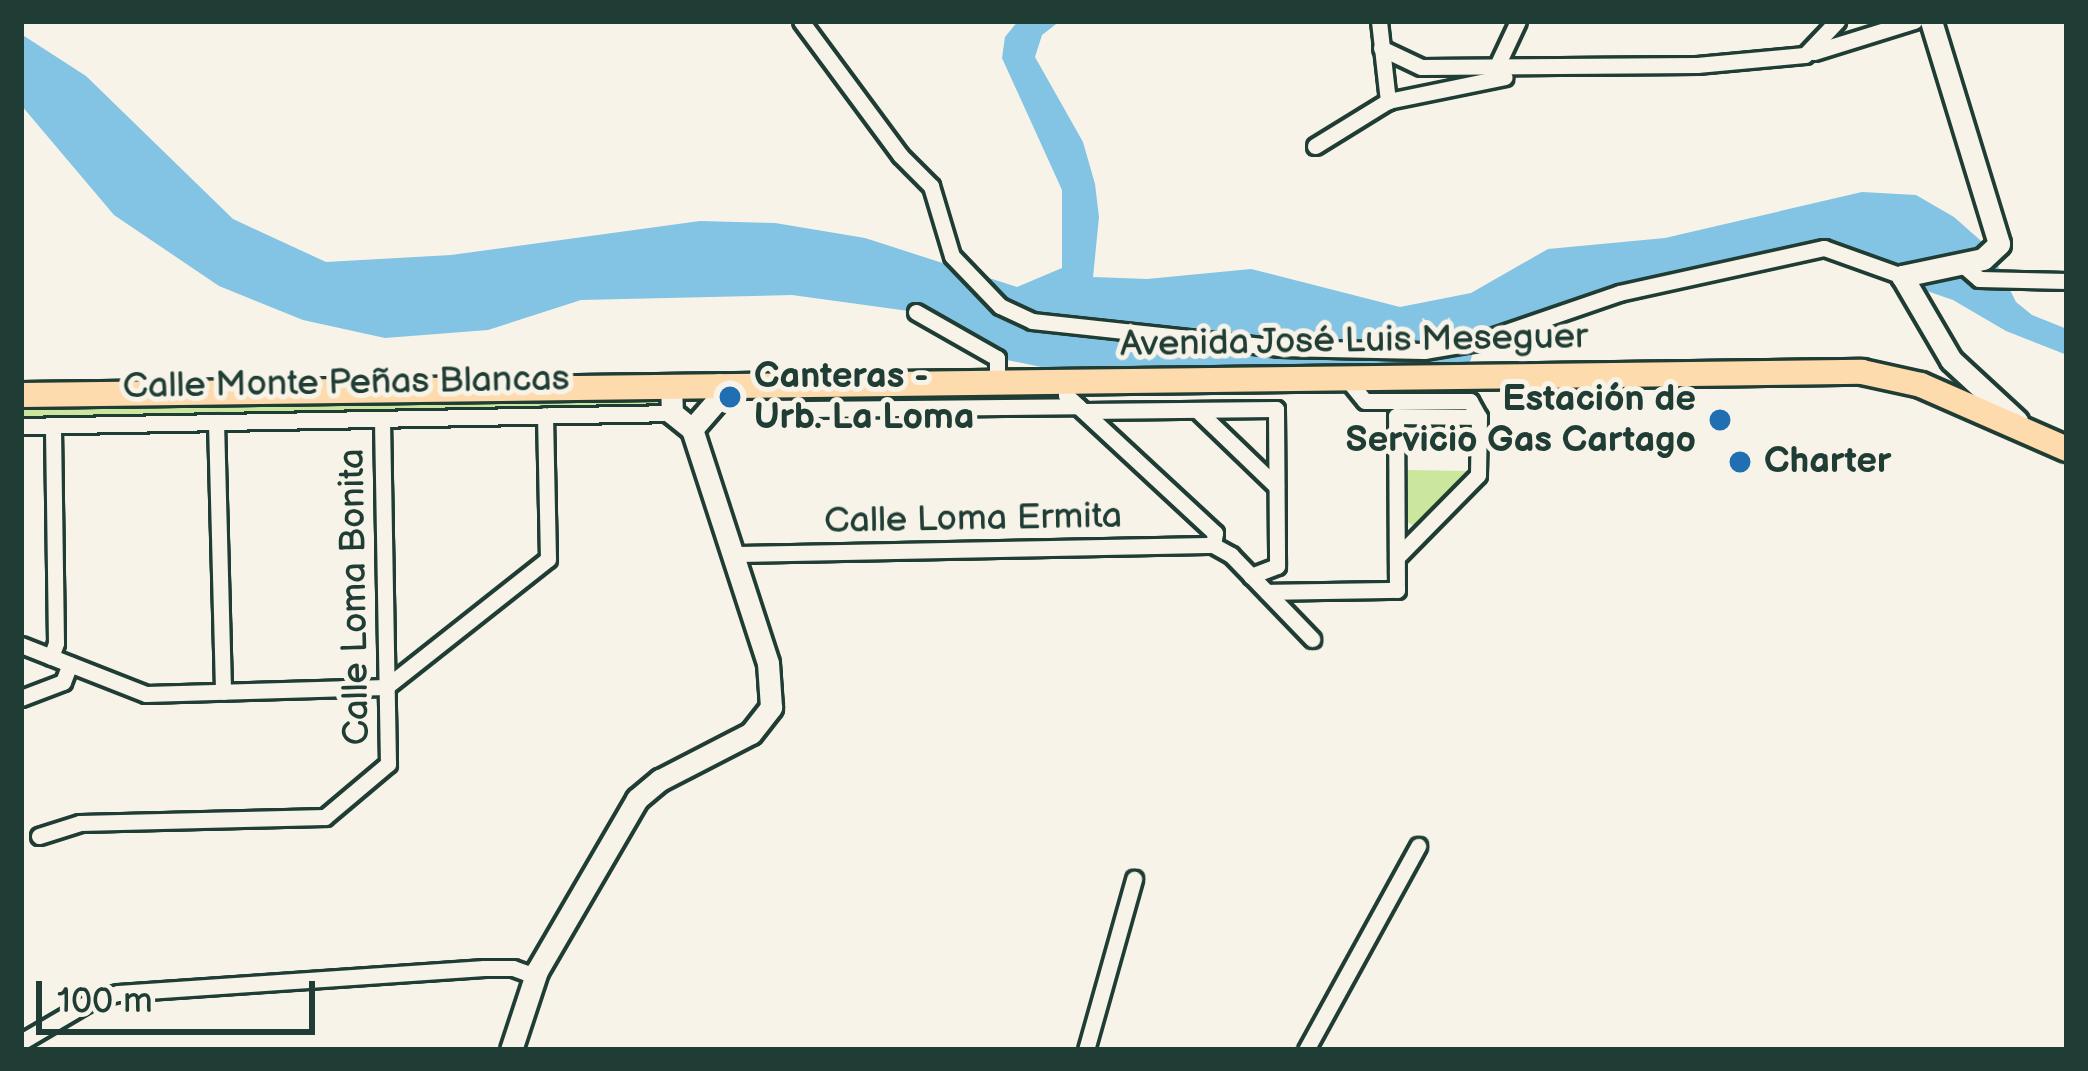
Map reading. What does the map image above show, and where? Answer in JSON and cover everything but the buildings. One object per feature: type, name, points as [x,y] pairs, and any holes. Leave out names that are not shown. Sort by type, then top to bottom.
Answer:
[{"type":"main road","name":"Avenida José Luis Meseguer","points":[[671,386],[1875,373],[1909,380],[2067,449]]},
{"type":"main road","name":"Calle Monte Peñas Blancas","points":[[21,394],[671,386]]},
{"type":"street","points":[[801,21],[900,155],[932,186],[952,256],[1000,306],[1032,321],[1279,348],[1424,351],[1477,342],[1619,293],[1824,248],[1902,276],[1963,265],[1996,250],[1997,228],[1931,21]]},
{"type":"street","points":[[1379,21],[1388,101]]},
{"type":"street","points":[[1495,70],[1518,21]]},
{"type":"street","points":[[1805,55],[1837,21]]},
{"type":"street","points":[[1382,48],[1421,67],[1556,70],[1805,55],[1914,21]]},
{"type":"street","points":[[1315,146],[1388,101],[1556,70]]},
{"type":"street","points":[[1963,265],[1979,278],[2067,281]]},
{"type":"street","points":[[1902,276],[1951,359],[2026,429]]},
{"type":"street","points":[[916,312],[997,358],[997,382]]},
{"type":"street","points":[[1345,376],[1365,401],[1470,400],[1479,417],[1478,475],[1396,557]]},
{"type":"street","points":[[1066,381],[1066,394],[1215,532],[1214,545],[1312,639]]},
{"type":"street","points":[[692,429],[718,398],[718,384]]},
{"type":"street","points":[[511,1050],[535,976],[637,800],[660,780],[751,734],[767,718],[773,680],[692,429],[672,413],[671,386]]},
{"type":"street","points":[[807,409],[1276,409],[1276,566],[1251,576]]},
{"type":"street","points":[[1197,410],[1276,487]]},
{"type":"street","name":"Calle Monte Peñas Blancas","points":[[21,426],[672,413]]},
{"type":"street","points":[[21,645],[146,694],[386,687],[548,559],[545,415]]},
{"type":"street","points":[[1267,592],[1396,590],[1396,416],[1479,417]]},
{"type":"street","name":"Calle Loma Bonita","points":[[40,836],[80,823],[326,817],[388,764],[382,419]]},
{"type":"street","points":[[216,422],[223,692]]},
{"type":"street","points":[[51,657],[56,643],[52,425]]},
{"type":"street","name":"Calle Loma Ermita","points":[[733,554],[1214,545]]},
{"type":"street","points":[[21,698],[63,682],[70,664]]},
{"type":"street","points":[[1306,1050],[1418,846]]},
{"type":"street","points":[[1086,1050],[1135,879]]},
{"type":"street","points":[[21,1042],[88,1002],[118,993],[484,968],[513,968],[535,976]]},
{"type":"green space","points":[[671,385],[672,413],[22,436],[21,408]]},
{"type":"green space","points":[[1408,470],[1469,471],[1414,526],[1407,522]]},
{"type":"water","points":[[1018,21],[1060,21],[1042,35],[1035,57],[1083,142],[1095,184],[1099,217],[1093,277],[1147,279],[1251,269],[1400,307],[1471,293],[1548,249],[1665,238],[1862,192],[1916,195],[1954,217],[1989,248],[2016,302],[2032,315],[2067,329],[2067,355],[2006,331],[1953,300],[1823,255],[1621,299],[1474,349],[1469,365],[1066,372],[997,358],[916,312],[792,295],[581,300],[488,330],[385,338],[303,320],[219,286],[114,215],[21,105],[21,34],[86,76],[233,219],[326,262],[451,255],[700,221],[775,223],[865,238],[1017,287],[1062,268],[1062,190],[1002,58],[1005,37]]},
{"type":"place","name":"Canteras - Urb. La Loma","points":[[730,397]]},
{"type":"place","name":"Estación de Servicio Gas Cartago","points":[[1720,420]]},
{"type":"place","name":"Charter","points":[[1740,462]]}]
